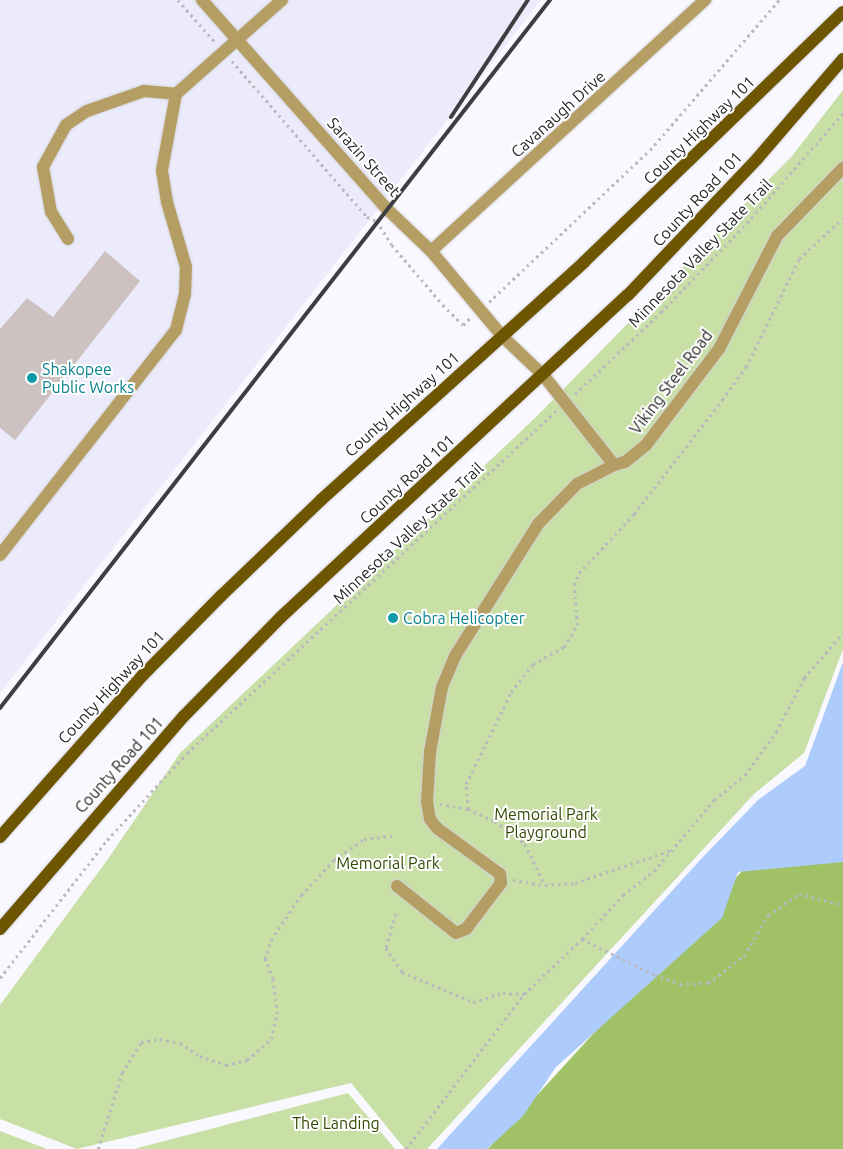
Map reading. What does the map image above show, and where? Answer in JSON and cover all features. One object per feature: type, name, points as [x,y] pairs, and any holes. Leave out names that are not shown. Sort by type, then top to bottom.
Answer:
[{"type":"main road","name":"County Highway 101","points":[[0,837],[143,675],[221,596],[709,144],[843,12]]},
{"type":"main road","name":"County Road 101","points":[[0,929],[132,775],[248,650],[544,376],[665,258],[757,158],[843,59]]},
{"type":"street","name":"Sarazin Street","points":[[202,0],[387,209],[431,252],[502,336]]},
{"type":"street","points":[[0,555],[176,330],[185,295],[186,268],[168,202],[162,170],[176,94],[282,0]]},
{"type":"street","name":"Cavanaugh Drive","points":[[431,252],[706,0]]},
{"type":"street","points":[[68,239],[51,212],[43,167],[66,125],[87,111],[144,91],[176,94]]},
{"type":"street","name":"Viking Steel Road","points":[[426,802],[434,722],[442,688],[456,656],[549,511],[577,484],[614,465],[625,462],[646,446],[719,349],[777,236],[843,168]]},
{"type":"street","points":[[502,336],[544,376],[564,404],[614,465]]},
{"type":"street","points":[[397,886],[456,933],[466,929],[502,878],[437,828],[430,819],[426,802]]},
{"type":"path","points":[[178,0],[367,217],[378,221],[392,245],[443,305],[463,325],[629,171],[779,0]]},
{"type":"path","name":"Minnesota Valley State Trail","points":[[0,978],[107,840],[187,753],[661,312],[747,223],[843,113]]},
{"type":"path","points":[[468,809],[466,784],[511,692],[533,664],[564,647],[577,624],[574,585],[579,574],[634,514],[722,400],[746,367],[799,259],[843,218]]},
{"type":"path","points":[[406,1149],[524,994],[582,939],[623,895],[654,871],[714,800],[746,775],[760,756],[804,678],[843,633]]},
{"type":"path","points":[[426,802],[468,809],[495,821],[525,844],[545,885]]},
{"type":"path","points":[[98,1149],[122,1074],[141,1042],[160,1039],[180,1043],[200,1056],[226,1065],[247,1060],[271,1039],[277,1014],[273,979],[265,959],[271,940],[301,895],[334,860],[364,840],[394,835]]},
{"type":"path","points":[[502,878],[545,885],[574,883],[673,850]]},
{"type":"path","points":[[582,939],[680,984],[708,983],[744,956],[768,915],[799,894],[843,905]]},
{"type":"path","points":[[396,914],[386,948],[402,972],[473,1002],[503,993],[524,994]]},
{"type":"shaded area","points":[[0,0],[541,0],[0,693]]},
{"type":"green space","name":"Memorial Park","points":[[843,90],[843,649],[804,753],[754,794],[427,1149],[405,1149],[351,1083],[77,1149],[0,1119],[0,1005],[108,859],[180,753],[537,416],[792,156]]},
{"type":"green space","points":[[843,858],[843,1149],[488,1149],[742,871]]},
{"type":"green space","name":"The Landing","points":[[348,1093],[395,1149],[134,1149]]},
{"type":"green space","points":[[0,1131],[47,1149],[0,1149]]},
{"type":"water","points":[[843,662],[843,862],[738,872],[722,918],[556,1067],[523,1116],[487,1149],[437,1149],[702,858],[758,800],[805,766]]},
{"type":"building","name":"Shakopee Public Works","points":[[105,251],[140,281],[15,440],[0,428],[0,329],[27,298],[53,317]]},
{"type":"railway","points":[[451,117],[528,0]]},
{"type":"railway","points":[[0,708],[550,0]]},
{"type":"place","name":"Shakopee Public Works","points":[[32,378]]},
{"type":"place","name":"Cobra Helicopter","points":[[393,618]]},
{"type":"park label","name":"Memorial Park Playground","points":[[546,823]]}]
